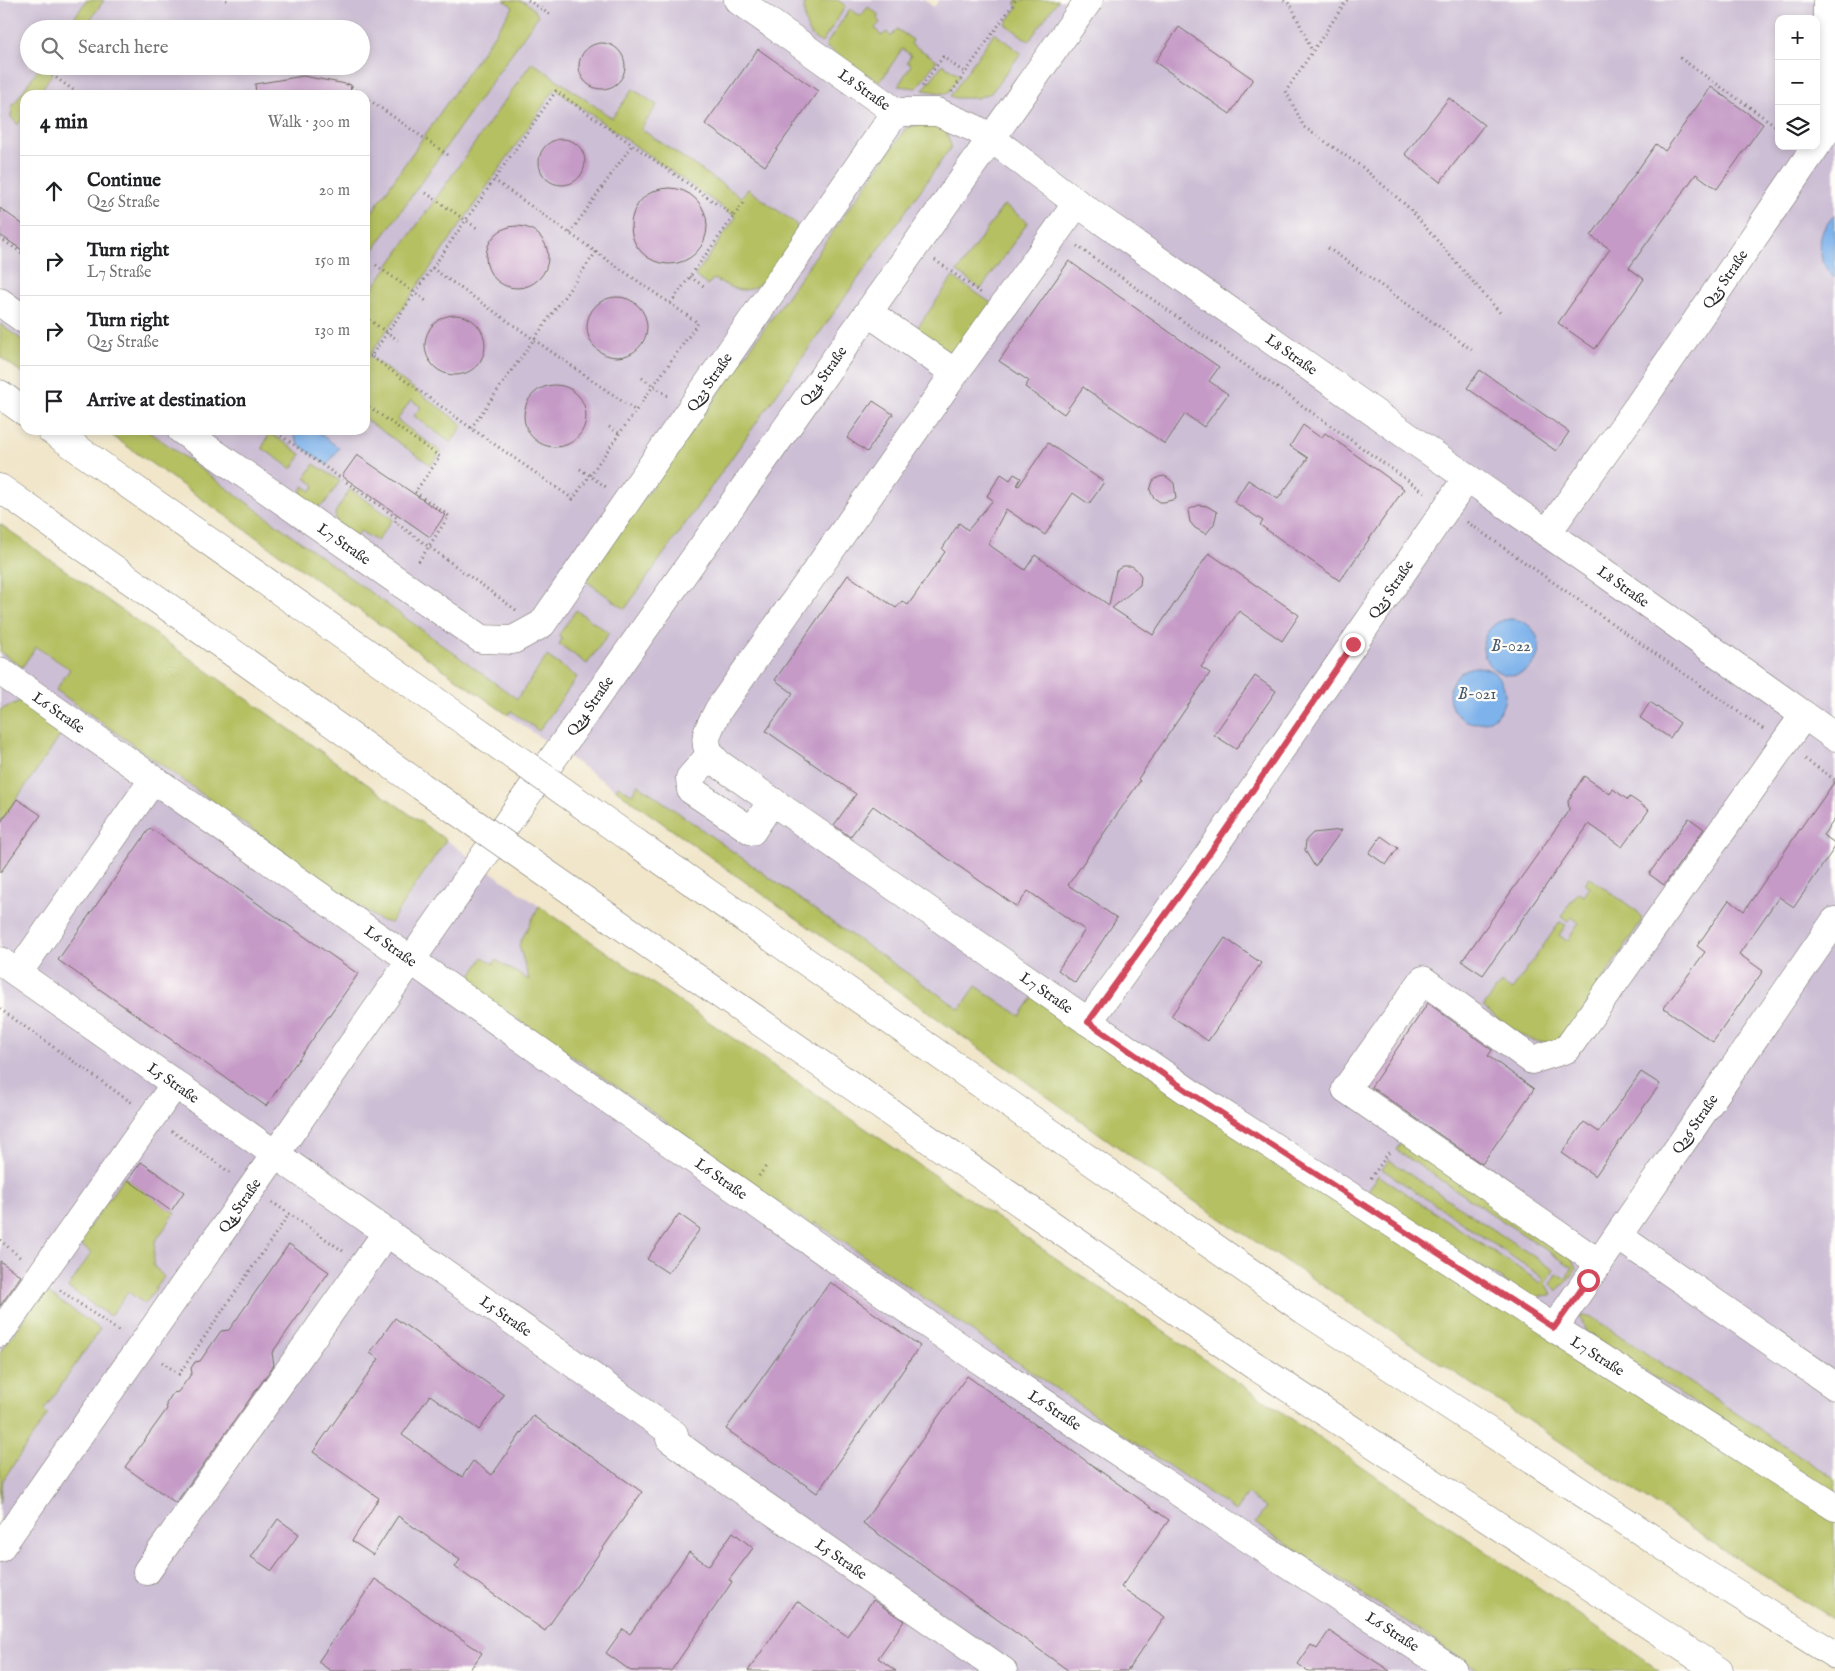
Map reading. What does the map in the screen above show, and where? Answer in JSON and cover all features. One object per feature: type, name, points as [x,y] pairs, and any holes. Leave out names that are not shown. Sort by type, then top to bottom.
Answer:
[{"type":"main road","name":"L8 Straße","points":[[738,0],[900,112],[937,112],[974,128],[991,138],[1077,203],[1835,737]]},
{"type":"main road","name":"Q24 Straße","points":[[479,863],[1089,0]]},
{"type":"main road","name":"Q25 Straße","points":[[1547,533],[1828,145],[1827,0]]},
{"type":"main road","name":"Q23 Straße","points":[[513,640],[542,624],[548,616],[900,112]]},
{"type":"main road","points":[[772,801],[752,830],[691,790],[690,778],[708,746],[719,708],[1077,203]]},
{"type":"main road","points":[[0,302],[20,316]]},
{"type":"main road","points":[[869,313],[955,373]]},
{"type":"main road","points":[[0,394],[20,408]]},
{"type":"main road","points":[[58,435],[635,842],[1304,1310],[1712,1578],[1835,1655]]},
{"type":"main road","name":"L7 Straße","points":[[187,435],[481,639],[513,640]]},
{"type":"main road","name":"Q25 Straße","points":[[1088,1022],[1207,857],[1467,478]]},
{"type":"main road","points":[[0,488],[421,786],[1254,1366],[1719,1671]]},
{"type":"main road","name":"L6 Straße","points":[[0,671],[966,1351],[1246,1537],[1454,1671]]},
{"type":"main road","points":[[1593,1272],[1346,1089],[1423,980],[1532,1060],[1568,1049],[1804,715]]},
{"type":"main road","name":"L7 Straße","points":[[708,746],[719,764],[1189,1092],[1835,1507]]},
{"type":"main road","points":[[9,967],[153,780]]},
{"type":"main road","name":"Q4 Straße","points":[[0,1548],[479,863]]},
{"type":"main road","name":"Q26 Straße","points":[[1554,1328],[1835,921]]},
{"type":"main road","name":"L5 Straße","points":[[9,967],[674,1434],[670,1439],[703,1463],[1003,1671]]},
{"type":"main road","points":[[0,1333],[175,1084]]},
{"type":"main road","points":[[147,1571],[387,1232]]},
{"type":"main road","points":[[1618,1236],[1835,1386]]},
{"type":"path","points":[[528,0],[550,15]]},
{"type":"path","points":[[937,112],[1016,0]]},
{"type":"path","points":[[1284,0],[1291,5],[1312,52]]},
{"type":"path","points":[[1348,0],[1286,91],[1304,128],[1362,168],[1408,207],[1501,314]]},
{"type":"path","points":[[900,112],[943,58],[965,73]]},
{"type":"path","points":[[1680,58],[1775,125]]},
{"type":"path","points":[[51,75],[73,90]]},
{"type":"path","points":[[347,84],[356,90]]},
{"type":"path","points":[[494,180],[698,323],[655,387],[573,499],[371,356],[556,91],[734,216]]},
{"type":"path","points":[[370,100],[451,157]]},
{"type":"path","points":[[570,233],[632,146]]},
{"type":"path","points":[[426,193],[477,228]]},
{"type":"path","points":[[670,304],[744,202]]},
{"type":"path","points":[[0,238],[20,252]]},
{"type":"path","points":[[916,246],[1002,308]]},
{"type":"path","points":[[1328,248],[1475,352]]},
{"type":"path","points":[[471,428],[596,252]]},
{"type":"path","points":[[376,265],[426,300]]},
{"type":"path","points":[[432,268],[636,411]]},
{"type":"path","points":[[690,277],[705,287]]},
{"type":"path","points":[[370,321],[398,340]]},
{"type":"path","points":[[642,378],[655,387]]},
{"type":"path","points":[[370,408],[440,457],[415,492],[449,516],[403,585]]},
{"type":"path","points":[[609,427],[620,434]]},
{"type":"path","points":[[280,435],[397,518],[395,522],[539,626]]},
{"type":"path","points":[[580,469],[591,476]]},
{"type":"path","points":[[0,1010],[363,1265]]},
{"type":"path","points":[[1380,1165],[1391,1150]]},
{"type":"path","points":[[0,1240],[40,1276],[179,1374],[289,1214]]},
{"type":"shaded area","points":[[0,0],[924,0],[934,7],[939,0],[1835,0],[1835,1578],[1213,1183],[829,920],[638,785],[632,794],[618,787],[616,790],[508,715],[517,699],[154,435],[370,435],[370,90],[20,90],[20,338],[0,324]]},
{"type":"shaded area","points":[[0,635],[30,656],[36,647],[70,670],[64,680],[399,911],[446,840],[539,906],[519,945],[1605,1671],[0,1671],[0,1505],[3,1480],[48,1415],[44,1411],[44,1290],[0,1353],[0,823],[20,701],[0,710]],"holes":[[[124,1177],[174,1213],[155,1242],[153,1265],[128,1292],[68,1288],[91,1253],[79,1244]]]},
{"type":"green space","points":[[87,0],[104,0],[90,20],[73,20]]},
{"type":"green space","points":[[504,0],[524,2],[538,16],[370,255],[370,215],[513,7]]},
{"type":"green space","points":[[805,0],[838,0],[846,6],[822,43],[813,37],[807,28],[804,14]]},
{"type":"green space","points":[[1018,0],[1058,0],[1029,41],[1005,24],[1018,7],[1015,4]]},
{"type":"green space","points":[[868,7],[879,15],[877,18],[880,23],[875,28],[881,36],[887,32],[891,37],[897,29],[913,40],[911,44],[937,60],[917,88],[898,86],[911,65],[907,62],[911,55],[902,49],[880,82],[825,46],[850,9],[861,16]]},
{"type":"green space","points":[[994,33],[1021,53],[991,93],[977,98],[955,98],[950,96]]},
{"type":"green space","points":[[532,62],[612,118],[633,89],[657,105],[641,129],[741,197],[748,189],[795,223],[799,232],[775,269],[758,285],[750,289],[740,290],[714,279],[707,285],[695,276],[736,217],[555,89],[370,355],[370,292]]},
{"type":"green space","points":[[943,64],[960,75],[947,94],[923,90]]},
{"type":"green space","points":[[34,75],[51,75],[41,90],[24,90]]},
{"type":"green space","points":[[20,95],[20,122],[18,125],[11,117],[12,107]]},
{"type":"green space","points":[[929,122],[938,125],[944,130],[951,147],[625,609],[586,581],[906,128]]},
{"type":"green space","points":[[1004,205],[1028,222],[981,289],[957,272]]},
{"type":"green space","points":[[953,277],[991,303],[966,340],[954,350],[947,352],[915,331]]},
{"type":"green space","points":[[0,324],[20,338],[20,371],[0,357]]},
{"type":"green space","points":[[370,357],[463,425],[451,443],[414,416],[421,407],[411,400],[397,420],[441,452],[431,465],[370,422]]},
{"type":"green space","points":[[111,435],[154,435],[517,699],[547,656],[577,677],[539,731],[511,711],[508,715]]},
{"type":"green space","points":[[269,435],[273,435],[301,454],[292,469],[262,448]]},
{"type":"green space","points":[[314,464],[340,481],[325,503],[316,508],[300,497],[303,486],[311,491],[315,485],[305,478]]},
{"type":"green space","points":[[350,489],[393,519],[377,541],[360,531],[357,536],[336,522],[335,513]]},
{"type":"green space","points":[[0,524],[446,840],[390,923],[379,920],[56,690],[70,669],[36,647],[22,667],[0,652]]},
{"type":"green space","points":[[576,610],[609,633],[587,664],[559,644],[562,639],[558,636]]},
{"type":"green space","points":[[20,701],[63,732],[0,823],[0,710]]},
{"type":"green space","points":[[638,784],[829,920],[960,1009],[976,986],[1020,1016],[1033,997],[1835,1520],[1835,1620],[1790,1593],[1194,1201],[616,790],[618,786],[632,794]]},
{"type":"green space","points":[[1589,877],[1638,912],[1642,920],[1566,1036],[1552,1042],[1533,1040],[1515,1031],[1483,1007],[1501,983],[1512,990],[1560,922],[1566,925],[1559,935],[1567,941],[1579,923],[1572,917],[1568,921],[1561,916],[1578,892],[1584,896],[1590,887],[1585,884]]},
{"type":"green space","points":[[539,906],[1660,1671],[1480,1671],[1255,1523],[1266,1508],[1247,1494],[1235,1511],[815,1222],[813,1226],[754,1186],[626,1093],[466,984],[483,957],[494,964],[496,960],[529,980],[519,945]]},
{"type":"green space","points":[[1404,1138],[1571,1255],[1576,1269],[1567,1281],[1556,1291],[1551,1284],[1557,1274],[1566,1279],[1572,1267],[1396,1150]]},
{"type":"green space","points":[[1389,1160],[1554,1270],[1546,1283],[1552,1295],[1530,1297],[1366,1194],[1378,1175],[1541,1283],[1544,1278],[1382,1169]]},
{"type":"green space","points":[[124,1177],[175,1213],[155,1242],[153,1265],[164,1277],[145,1304],[128,1292],[110,1316],[68,1288],[91,1253],[78,1243]]},
{"type":"green space","points":[[44,1290],[100,1329],[44,1410],[48,1414],[3,1480],[0,1504],[0,1353]]},
{"type":"green space","points":[[1580,1315],[1593,1318],[1835,1479],[1835,1494],[1593,1338],[1585,1330]]},
{"type":"water","points":[[1835,214],[1835,278],[1826,268],[1820,247],[1822,233]]},
{"type":"water","points":[[294,435],[322,435],[339,448],[327,465],[298,444]]},
{"type":"water","name":"B-022","points":[[1511,619],[1522,621],[1531,627],[1537,636],[1539,647],[1537,658],[1531,667],[1522,673],[1511,675],[1500,673],[1491,667],[1485,658],[1483,647],[1485,636],[1491,627],[1500,621]]},
{"type":"water","name":"B-021","points":[[1477,667],[1488,669],[1497,675],[1503,684],[1505,695],[1503,706],[1497,715],[1488,721],[1477,723],[1466,721],[1457,715],[1451,706],[1449,695],[1451,684],[1457,675],[1466,669]]},
{"type":"building","points":[[1179,27],[1253,79],[1230,114],[1155,62]]},
{"type":"building","points":[[602,43],[615,47],[621,53],[625,66],[621,79],[615,85],[602,89],[589,85],[583,79],[579,66],[583,53],[589,47]]},
{"type":"building","points":[[758,49],[818,91],[765,166],[705,124]]},
{"type":"building","points":[[303,76],[351,85],[350,90],[256,90],[255,84]]},
{"type":"building","points":[[1711,87],[1763,124],[1717,189],[1696,174],[1629,268],[1644,279],[1595,349],[1558,323],[1610,249],[1591,236],[1656,144],[1665,151]]},
{"type":"building","points":[[1449,98],[1484,125],[1440,182],[1405,154]]},
{"type":"building","points":[[562,139],[575,143],[581,149],[585,162],[581,175],[575,181],[562,185],[549,181],[543,175],[539,162],[543,149],[549,143]]},
{"type":"building","points":[[662,188],[676,188],[690,194],[701,205],[707,219],[704,241],[696,253],[676,264],[662,264],[648,258],[637,247],[631,233],[631,219],[637,205],[648,194]]},
{"type":"building","points":[[0,208],[20,222],[20,249],[0,235]]},
{"type":"building","points":[[511,226],[523,226],[539,235],[546,245],[548,257],[546,269],[539,279],[523,288],[511,288],[500,283],[491,274],[486,263],[486,251],[491,240],[500,231]]},
{"type":"building","points":[[1069,261],[1219,367],[1209,381],[1228,394],[1204,427],[1185,414],[1165,444],[1083,387],[1064,414],[1025,387],[1029,381],[999,361]]},
{"type":"building","points":[[617,297],[634,302],[642,310],[647,327],[642,344],[634,352],[617,357],[600,352],[592,344],[587,327],[592,310],[600,302]]},
{"type":"building","points":[[455,315],[472,320],[480,328],[485,345],[480,362],[472,370],[455,375],[438,370],[430,362],[425,345],[430,328],[438,320]]},
{"type":"building","points":[[1480,370],[1569,432],[1556,451],[1467,388]]},
{"type":"building","points":[[549,385],[561,385],[577,394],[584,404],[586,416],[584,428],[577,438],[561,447],[549,447],[538,442],[529,433],[524,422],[524,410],[529,399],[538,390]]},
{"type":"building","points":[[873,401],[893,414],[867,452],[847,438]]},
{"type":"building","points":[[1303,425],[1321,438],[1325,433],[1404,489],[1340,581],[1260,525],[1263,521],[1234,502],[1248,480],[1278,499],[1308,458],[1290,446]]},
{"type":"building","points":[[1048,443],[1104,482],[1089,504],[1073,493],[1045,535],[1006,509],[988,544],[1025,570],[1035,555],[1109,605],[1116,571],[1123,566],[1132,566],[1141,576],[1140,585],[1112,608],[1153,635],[1209,553],[1299,615],[1282,641],[1239,611],[1201,667],[1210,673],[1138,779],[1140,781],[1068,885],[1117,918],[1075,983],[1058,970],[1085,930],[1028,891],[1017,907],[873,806],[850,837],[834,825],[856,794],[766,731],[793,693],[775,680],[848,575],[896,608],[902,601],[908,605],[945,552],[942,549],[959,523],[968,530],[993,500],[987,496],[1001,474],[1010,480],[1014,474],[1021,478],[1017,485],[1019,486]]},
{"type":"building","points":[[357,455],[445,515],[430,537],[342,476]]},
{"type":"building","points":[[1164,476],[1174,483],[1176,499],[1160,502],[1153,497],[1150,490],[1153,481]]},
{"type":"building","points":[[1199,505],[1207,506],[1217,512],[1214,524],[1206,534],[1195,528],[1190,522],[1188,510]]},
{"type":"building","points":[[1255,676],[1276,691],[1236,749],[1214,735]]},
{"type":"building","points":[[1650,702],[1680,723],[1670,738],[1640,718]]},
{"type":"building","points":[[1584,776],[1610,794],[1613,789],[1628,800],[1630,797],[1649,810],[1622,847],[1589,824],[1483,975],[1462,961],[1569,810],[1568,801]]},
{"type":"building","points":[[1835,781],[1835,819],[1823,835],[1835,843],[1835,847],[1794,907],[1779,897],[1739,954],[1763,971],[1713,1042],[1664,1008],[1705,952],[1697,946],[1729,900],[1744,911]]},
{"type":"building","points":[[17,799],[41,815],[0,873],[0,823]]},
{"type":"building","points":[[1689,818],[1704,829],[1664,885],[1649,874]]},
{"type":"building","points":[[150,828],[358,974],[266,1106],[58,960]]},
{"type":"building","points":[[1342,830],[1315,867],[1305,850],[1306,840],[1313,833]]},
{"type":"building","points":[[1381,836],[1398,848],[1386,865],[1369,853]]},
{"type":"building","points":[[1225,938],[1261,963],[1208,1041],[1171,1016]]},
{"type":"building","points":[[1428,1003],[1492,1050],[1488,1056],[1534,1089],[1482,1164],[1371,1087]]},
{"type":"building","points":[[1641,1072],[1660,1084],[1595,1176],[1562,1153],[1584,1122],[1599,1132]]},
{"type":"building","points":[[141,1162],[184,1192],[171,1211],[128,1180]]},
{"type":"building","points":[[679,1214],[700,1229],[668,1273],[647,1259]]},
{"type":"building","points":[[289,1244],[329,1272],[272,1353],[274,1365],[176,1503],[125,1467],[167,1409],[166,1404],[173,1393],[178,1392],[192,1373],[191,1368],[195,1362],[200,1361],[221,1331],[229,1330]]},
{"type":"building","points":[[0,1261],[21,1276],[0,1306]]},
{"type":"building","points":[[830,1282],[920,1346],[817,1493],[726,1429]]},
{"type":"building","points":[[395,1318],[504,1395],[479,1430],[430,1395],[402,1435],[462,1477],[473,1461],[492,1475],[533,1416],[642,1492],[545,1631],[455,1567],[460,1560],[398,1516],[373,1555],[352,1541],[379,1498],[313,1452],[379,1359],[370,1353]]},
{"type":"building","points":[[967,1376],[1169,1520],[1121,1587],[1165,1617],[1127,1671],[1069,1671],[863,1523]]},
{"type":"building","points":[[278,1519],[299,1534],[272,1571],[251,1557]]},
{"type":"building","points":[[733,1532],[753,1548],[729,1580],[732,1582],[671,1671],[631,1671],[606,1653],[623,1629],[630,1634],[689,1552],[709,1566]]},
{"type":"building","points":[[375,1579],[482,1653],[469,1671],[331,1671],[318,1662]]},
{"type":"building","points":[[873,1600],[904,1621],[878,1658],[896,1671],[748,1671],[797,1601],[847,1636]]},
{"type":"building","points":[[1329,1631],[1390,1671],[1308,1671],[1298,1664],[1311,1645],[1317,1649]]},
{"type":"route","points":[[1353,644],[1207,857],[1088,1022],[1189,1092],[1554,1328],[1588,1280]]}]
